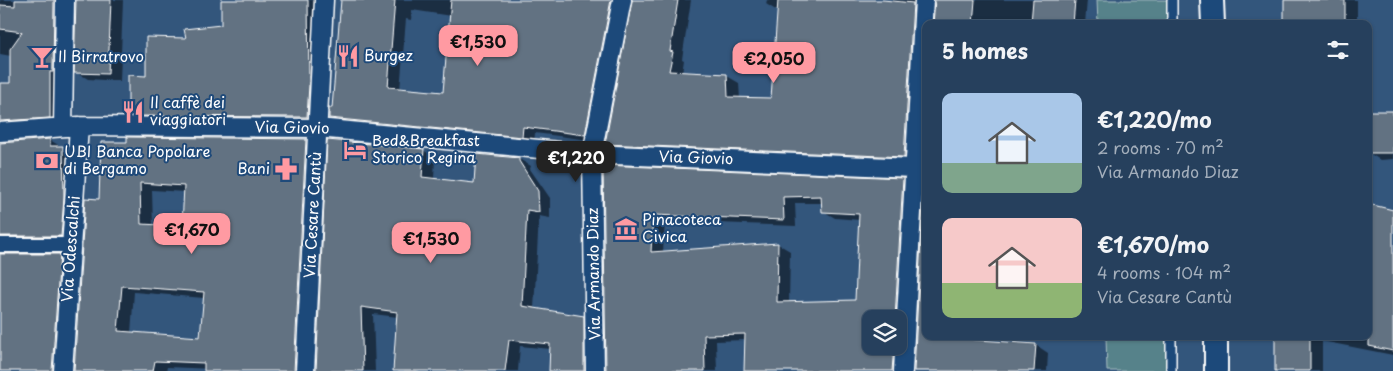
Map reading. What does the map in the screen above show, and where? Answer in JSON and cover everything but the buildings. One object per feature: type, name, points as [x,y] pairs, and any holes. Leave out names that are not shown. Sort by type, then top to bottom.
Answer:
[{"type":"street","name":"Via Odescalchi","points":[[63,371],[71,245],[71,127],[64,0]]},
{"type":"street","name":"Via Cesare Cantù","points":[[305,371],[324,0]]},
{"type":"street","name":"Via Armando Diaz","points":[[595,371],[592,154],[622,0]]},
{"type":"street","points":[[923,20],[924,0]]},
{"type":"street","points":[[1212,0],[1212,20]]},
{"type":"street","points":[[903,371],[922,31]]},
{"type":"street","name":"Via Giovio","points":[[0,132],[71,127],[318,128],[592,154],[913,168]]},
{"type":"street","points":[[0,245],[71,245]]},
{"type":"street","points":[[1216,340],[1216,371]]},
{"type":"lane","points":[[1172,0],[1172,20]]},
{"type":"lane","points":[[1171,340],[1171,371]]},
{"type":"green space","points":[[1097,0],[1171,0],[1170,20],[1098,20]]},
{"type":"green space","points":[[1106,340],[1166,340],[1166,371],[1107,371]]},
{"type":"place","name":"Burgez","points":[[348,56]]},
{"type":"place","name":"Il Birratrovo","points":[[42,57]]},
{"type":"place","name":"Il caffè dei viaggiatori","points":[[133,112]]},
{"type":"place","name":"Bed&Breakfast Storico Regina","points":[[355,150]]},
{"type":"place","name":"UBI Banca Popolare di Bergamo","points":[[47,161]]},
{"type":"place","name":"Bani","points":[[286,169]]},
{"type":"place","name":"Pinacoteca Civica","points":[[626,229]]}]
